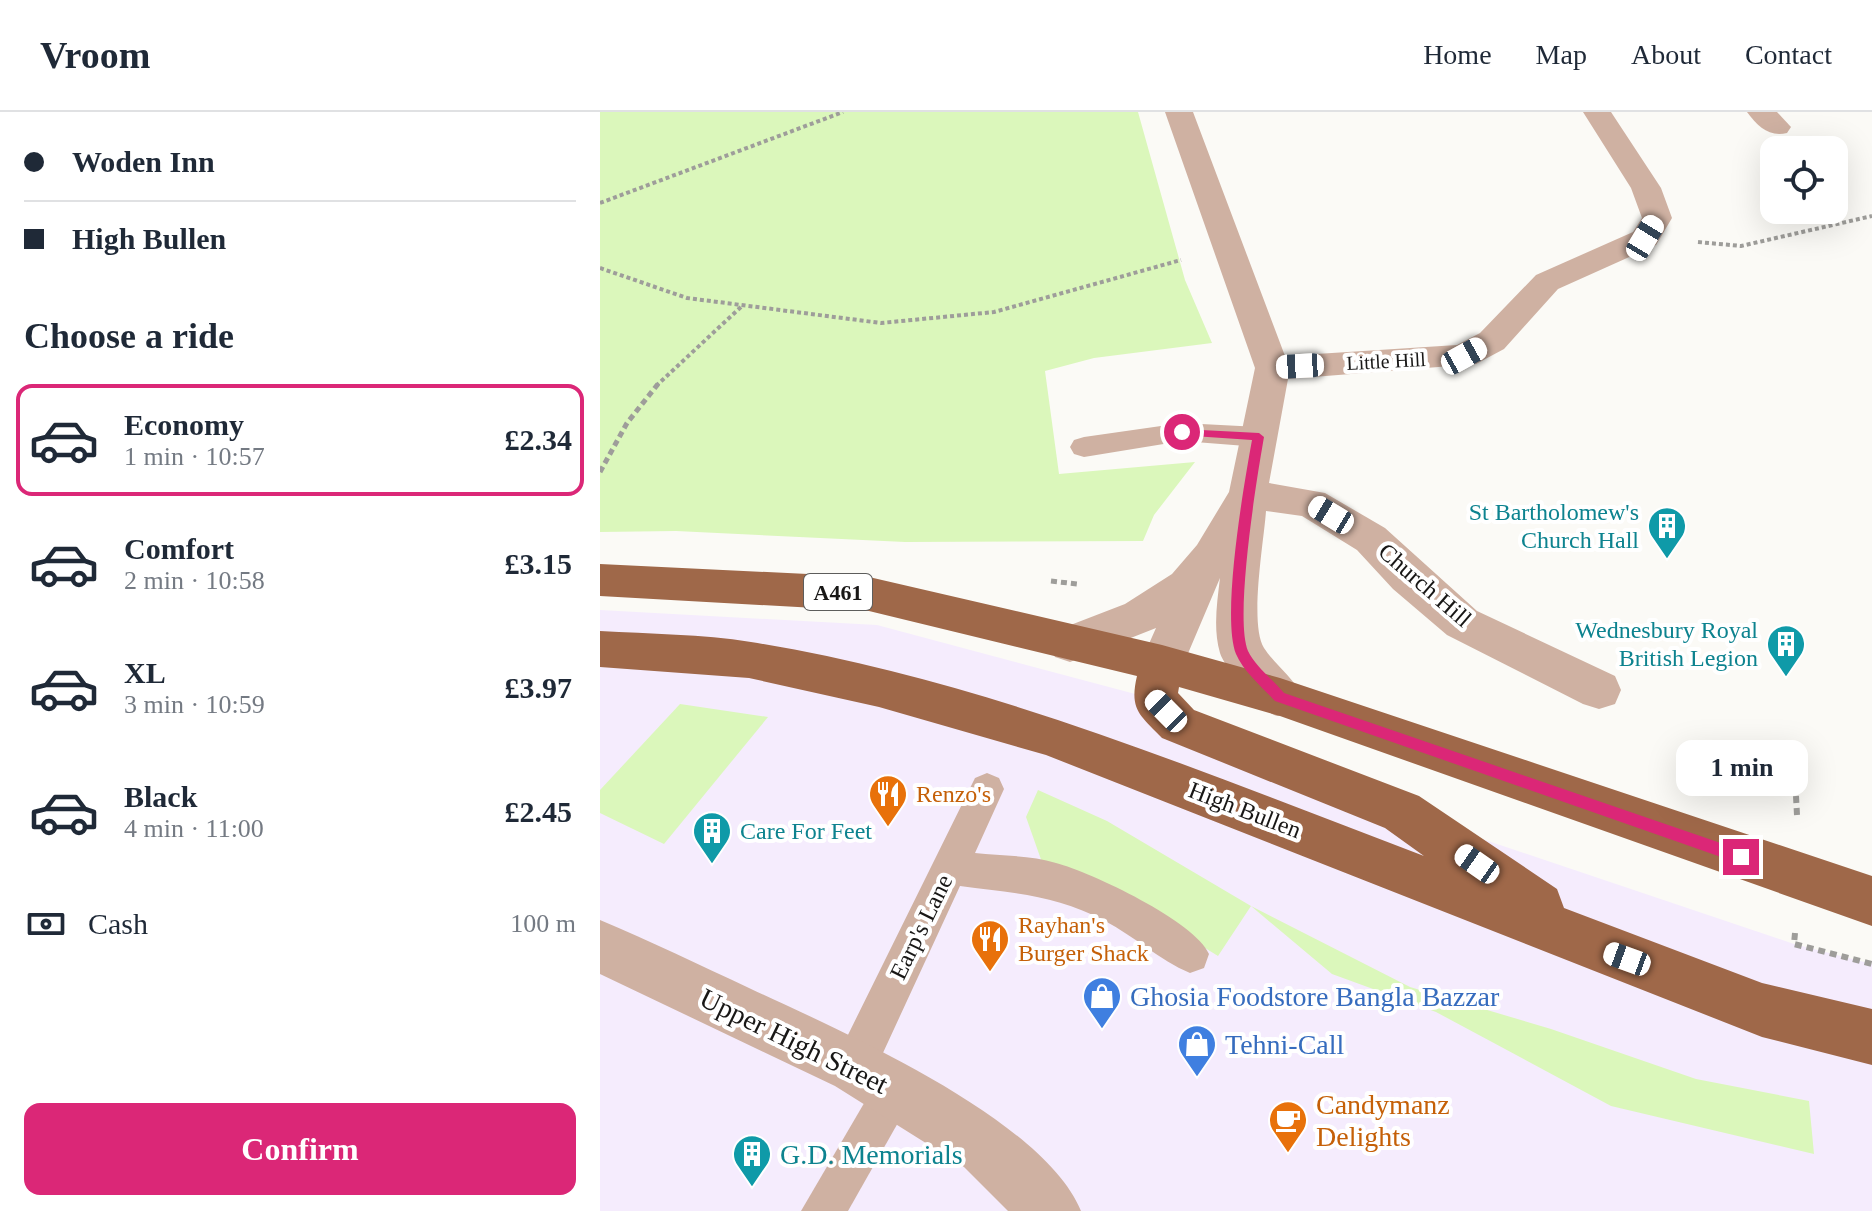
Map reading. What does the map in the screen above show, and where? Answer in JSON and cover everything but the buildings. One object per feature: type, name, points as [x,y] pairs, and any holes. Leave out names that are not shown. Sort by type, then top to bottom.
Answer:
[{"type":"highway","name":"A461","points":[[600,580],[869,594],[1162,664],[1280,697],[1872,901]]},
{"type":"highway","name":"High Bullen","points":[[600,649],[749,660],[879,688],[1050,736],[1762,1010],[1872,1037]]},
{"type":"highway","points":[[1162,664],[1154,699],[1178,724],[1402,812],[1601,949]]},
{"type":"street","points":[[1179,112],[1272,368],[1248,494],[1237,620],[1242,653],[1280,697]]},
{"type":"street","points":[[1597,112],[1646,188],[1657,218],[1645,238]]},
{"type":"street","name":"Little Hill","points":[[1272,368],[1464,356],[1492,341],[1547,282],[1645,238]]},
{"type":"street","points":[[1162,664],[1202,570],[1248,494]]},
{"type":"street","name":"Church Hill","points":[[1248,494],[1311,503],[1371,539],[1408,577],[1462,623],[1599,690]]},
{"type":"street","points":[[1070,644],[1127,624],[1174,597],[1202,570]]},
{"type":"street","name":"Upper High Street","points":[[600,946],[875,1078],[985,1146],[1051,1211]]},
{"type":"lane","points":[[1084,447],[1182,432],[1259,437]]},
{"type":"lane","name":"Earp's Lane","points":[[823,1211],[875,1078],[950,867],[987,789]]},
{"type":"lane","points":[[950,867],[1055,880],[1119,908],[1190,954]]},
{"type":"path","points":[[600,203],[843,112]]},
{"type":"path","points":[[1645,238],[1741,246],[1872,216]]},
{"type":"path","points":[[600,268],[687,298],[881,323],[994,312],[1191,258]]},
{"type":"path","points":[[600,472],[611,444],[668,369],[743,305]]},
{"type":"path","points":[[1796,796],[1798,825]]},
{"type":"shaded area","points":[[600,610],[877,625],[1154,699],[1402,812],[1794,944],[1872,964],[1872,1211],[600,1211]]},
{"type":"green space","points":[[600,112],[1138,112],[1185,280],[1212,343],[1094,358],[1045,371],[1059,474],[1195,462],[1154,515],[1143,541],[905,542],[676,531],[600,532]]},
{"type":"green space","points":[[680,704],[768,717],[664,844],[600,813],[600,790]]},
{"type":"green space","points":[[1038,790],[1107,821],[1251,906],[1218,956],[1118,894],[1044,868],[1026,817]]},
{"type":"green space","points":[[1251,906],[1410,987],[1551,1029],[1696,1079],[1809,1101],[1814,1154],[1611,1106],[1436,1012],[1332,974]]},
{"type":"place","name":"St Bartholomew's Church Hall","points":[[1667,560]]},
{"type":"place","name":"Wednesbury Royal British Legion","points":[[1786,678]]},
{"type":"place","name":"Renzo's","points":[[888,828]]},
{"type":"place","name":"Care For Feet","points":[[712,865]]},
{"type":"place","name":"Rayhan's Burger Shack","points":[[990,973]]},
{"type":"place","name":"Ghosia Foodstore Bangla Bazzar","points":[[1102,1030]]},
{"type":"place","name":"Tehni-Call","points":[[1197,1078]]},
{"type":"place","name":"Candymanz Delights","points":[[1288,1154]]},
{"type":"place","name":"G.D. Memorials","points":[[752,1188]]},
{"type":"route","points":[[1182,432],[1259,437],[1248,494],[1237,620],[1242,653],[1280,697],[1741,857]]}]
